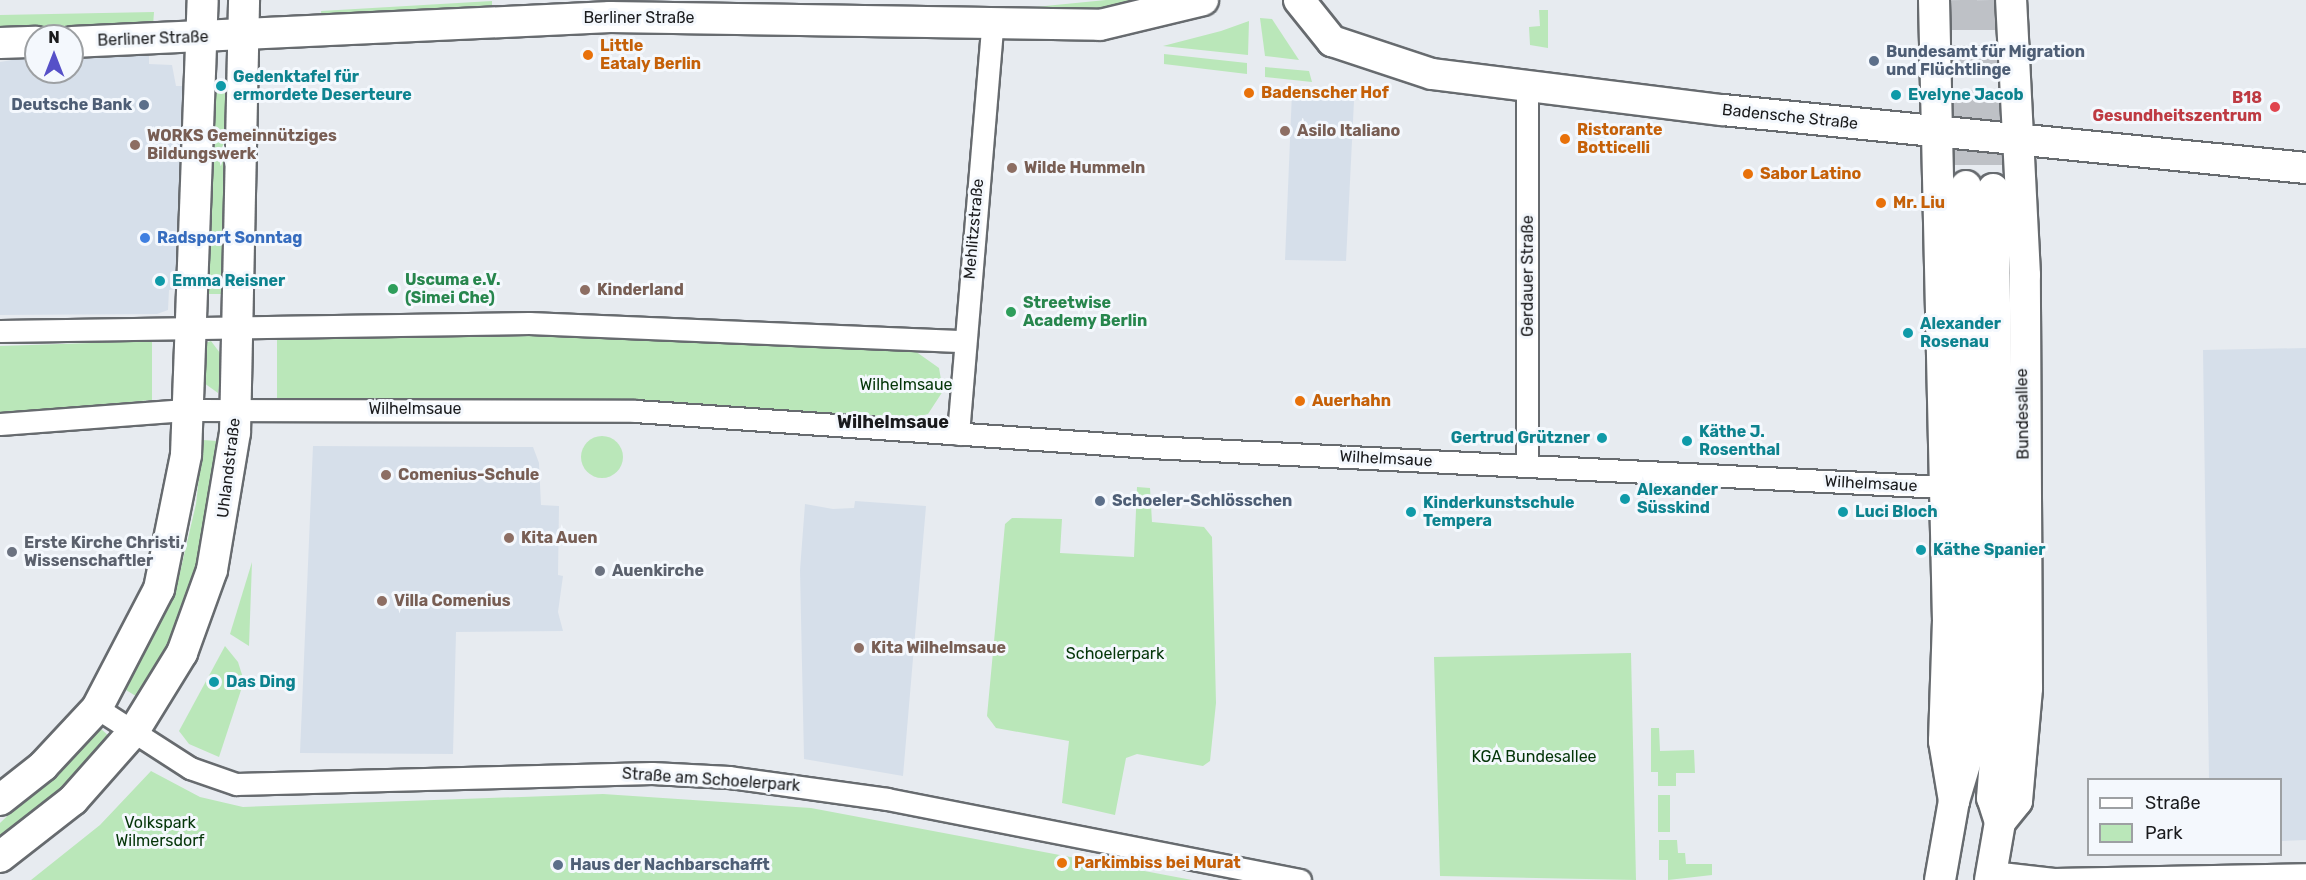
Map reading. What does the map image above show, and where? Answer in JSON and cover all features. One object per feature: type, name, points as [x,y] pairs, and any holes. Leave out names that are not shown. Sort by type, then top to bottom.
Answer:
[{"type":"main road","points":[[0,800],[43,766],[97,708],[159,589],[181,501],[188,410],[203,0]]},
{"type":"main road","name":"Uhlandstraße","points":[[0,857],[72,800],[134,731],[182,653],[212,570],[231,473],[236,410],[240,324],[244,0]]},
{"type":"main road","name":"Berliner Straße","points":[[84,42],[202,38],[610,17],[1100,25],[1203,0]]},
{"type":"main road","name":"Badensche Straße","points":[[1299,0],[1318,28],[1349,50],[1432,74],[1938,132],[2306,168]]},
{"type":"main road","name":"Bundesallee","points":[[1934,0],[1944,487],[1944,741],[1954,801]]},
{"type":"main road","name":"Bundesallee","points":[[2000,822],[2017,801],[2027,688],[2025,275],[2011,0]]},
{"type":"main road","points":[[0,43],[24,42]]},
{"type":"main road","name":"Bundesallee","points":[[1940,880],[1954,801],[1971,744],[1974,689],[1979,188],[2001,685],[1992,798],[2000,822],[1991,876]]},
{"type":"street","name":"Mehlitzstraße","points":[[958,434],[992,25]]},
{"type":"street","name":"Gerdauer Straße","points":[[1527,86],[1527,466]]},
{"type":"street","points":[[0,331],[190,324],[530,323],[965,341]]},
{"type":"street","name":"Wilhelmsaue","points":[[0,424],[188,410],[635,411],[958,434],[1944,487]]},
{"type":"street","name":"Straße am Schoelerpark","points":[[97,708],[190,768],[243,785],[628,773],[729,777],[887,799],[1300,880]]},
{"type":"street","points":[[1991,876],[2054,879],[2306,874]]},
{"type":"shaded area","points":[[149,53],[149,64],[172,65],[176,86],[185,86],[178,289],[169,290],[168,310],[157,314],[0,315],[0,62],[24,58],[24,84],[84,84],[84,55]]},
{"type":"shaded area","points":[[1292,92],[1354,101],[1346,261],[1285,260]]},
{"type":"shaded area","points":[[2306,348],[2306,840],[2282,841],[2282,778],[2209,778],[2203,350]]},
{"type":"shaded area","name":"Villa Comenius","points":[[313,446],[533,447],[539,463],[541,505],[559,506],[558,575],[563,576],[558,612],[563,631],[456,632],[453,754],[300,753]]},
{"type":"shaded area","name":"Kita Wilhelmsaue","points":[[855,501],[926,506],[903,776],[804,759],[800,570],[805,504],[833,509],[854,508]]},
{"type":"green space","points":[[1106,0],[1158,0],[1111,11],[1035,17],[1035,7]]},
{"type":"green space","points":[[492,1],[492,9],[322,21],[321,11]]},
{"type":"green space","points":[[1539,10],[1548,10],[1548,48],[1530,45],[1529,27],[1540,26]]},
{"type":"green space","points":[[154,12],[153,26],[84,28],[84,24],[24,24],[24,29],[0,30],[0,15]]},
{"type":"green space","points":[[1260,18],[1272,19],[1299,60],[1265,56]]},
{"type":"green space","points":[[1249,21],[1248,55],[1163,46],[1221,31]]},
{"type":"green space","points":[[1164,54],[1247,63],[1247,74],[1164,64]]},
{"type":"green space","points":[[1265,67],[1309,71],[1312,82],[1265,77]]},
{"type":"green space","points":[[230,83],[225,294],[206,294],[212,84]]},
{"type":"green space","name":"Wilhelmsaue","points":[[277,331],[282,337],[554,336],[915,351],[939,368],[943,391],[928,414],[909,419],[631,399],[277,401]]},
{"type":"green space","points":[[152,341],[152,400],[0,414],[0,346]]},
{"type":"green space","points":[[211,341],[223,357],[218,393],[204,383],[205,343]]},
{"type":"green space","points":[[602,436],[610,437],[617,442],[622,449],[622,465],[617,472],[610,477],[602,478],[594,477],[587,472],[582,465],[581,457],[582,449],[587,442],[594,437]]},
{"type":"green space","points":[[203,440],[217,441],[211,506],[194,580],[169,646],[139,698],[126,690],[178,581],[196,504]]},
{"type":"green space","name":"Schoelerpark","points":[[1137,487],[1150,488],[1152,522],[1204,527],[1212,537],[1216,703],[1210,761],[1203,766],[1137,754],[1126,758],[1115,815],[1062,803],[1069,741],[996,728],[987,716],[1005,524],[1012,518],[1062,519],[1060,553],[1134,557]]},
{"type":"green space","points":[[252,562],[249,646],[230,634]]},
{"type":"green space","points":[[225,646],[238,662],[244,681],[219,757],[189,744],[179,731]]},
{"type":"green space","name":"KGA Bundesallee","points":[[1631,653],[1636,880],[1440,876],[1434,657]]},
{"type":"green space","points":[[100,728],[110,737],[71,780],[0,839],[0,823]]},
{"type":"green space","points":[[1651,728],[1659,728],[1660,751],[1694,750],[1695,773],[1676,773],[1676,786],[1658,786],[1658,772],[1651,772]]},
{"type":"green space","name":"Volkspark Wilmersdorf","points":[[151,771],[200,797],[243,807],[603,794],[811,808],[1192,880],[31,880],[100,825]]},
{"type":"green space","points":[[1658,795],[1670,795],[1670,832],[1658,832]]},
{"type":"green space","points":[[1659,840],[1677,840],[1678,853],[1685,853],[1686,864],[1712,864],[1712,875],[1668,880],[1668,860],[1659,860]]},
{"type":"tunnel","points":[[1962,0],[1966,186]]},
{"type":"tunnel","points":[[1991,0],[1993,189]]},
{"type":"place","name":"Little Eataly Berlin","points":[[588,55]]},
{"type":"place","name":"Bundesamt für Migration und Flüchtlinge","points":[[1874,61]]},
{"type":"place","name":"Gedenktafel für ermordete Deserteure","points":[[221,86]]},
{"type":"place","name":"Badenscher Hof","points":[[1249,93]]},
{"type":"place","name":"Evelyne Jacob","points":[[1896,95]]},
{"type":"place","name":"Deutsche Bank","points":[[144,105]]},
{"type":"place","name":"B18 Gesundheitszentrum","points":[[2275,107]]},
{"type":"place","name":"Asilo Italiano","points":[[1285,131]]},
{"type":"place","name":"Ristorante Botticelli","points":[[1565,139]]},
{"type":"place","name":"WORKS Gemeinnütziges Bildungswerk","points":[[135,145]]},
{"type":"place","name":"Wilde Hummeln","points":[[1012,168]]},
{"type":"place","name":"Sabor Latino","points":[[1748,174]]},
{"type":"place","name":"Mr. Liu","points":[[1881,203]]},
{"type":"place","name":"Radsport Sonntag","points":[[145,238]]},
{"type":"place","name":"Emma Reisner","points":[[160,281]]},
{"type":"place","name":"Uscuma e.V. (Simei Che)","points":[[393,289]]},
{"type":"place","name":"Kinderland","points":[[585,290]]},
{"type":"place","name":"Streetwise Academy Berlin","points":[[1011,312]]},
{"type":"place","name":"Alexander Rosenau","points":[[1908,333]]},
{"type":"place","name":"Auerhahn","points":[[1300,401]]},
{"type":"place","name":"Gertrud Grützner","points":[[1602,438]]},
{"type":"place","name":"Käthe J. Rosenthal","points":[[1687,441]]},
{"type":"place","name":"Comenius-Schule","points":[[386,475]]},
{"type":"place","name":"Alexander Süsskind","points":[[1625,499]]},
{"type":"place","name":"Schoeler-Schlösschen","points":[[1100,501]]},
{"type":"place","name":"Kinderkunstschule Tempera","points":[[1411,512]]},
{"type":"place","name":"Luci Bloch","points":[[1843,512]]},
{"type":"place","name":"Kita Auen","points":[[509,538]]},
{"type":"place","name":"Käthe Spanier","points":[[1921,550]]},
{"type":"place","name":"Erste Kirche Christi, Wissenschaftler","points":[[12,552]]},
{"type":"place","name":"Auenkirche","points":[[600,571]]},
{"type":"place","name":"Villa Comenius","points":[[382,601]]},
{"type":"place","name":"Kita Wilhelmsaue","points":[[859,648]]},
{"type":"place","name":"Das Ding","points":[[214,682]]},
{"type":"place","name":"Parkimbiss bei Murat","points":[[1062,863]]},
{"type":"place","name":"Haus der Nachbarschafft","points":[[558,865]]},
{"type":"district","name":"Wilhelmsaue","points":[[893,422]]}]
